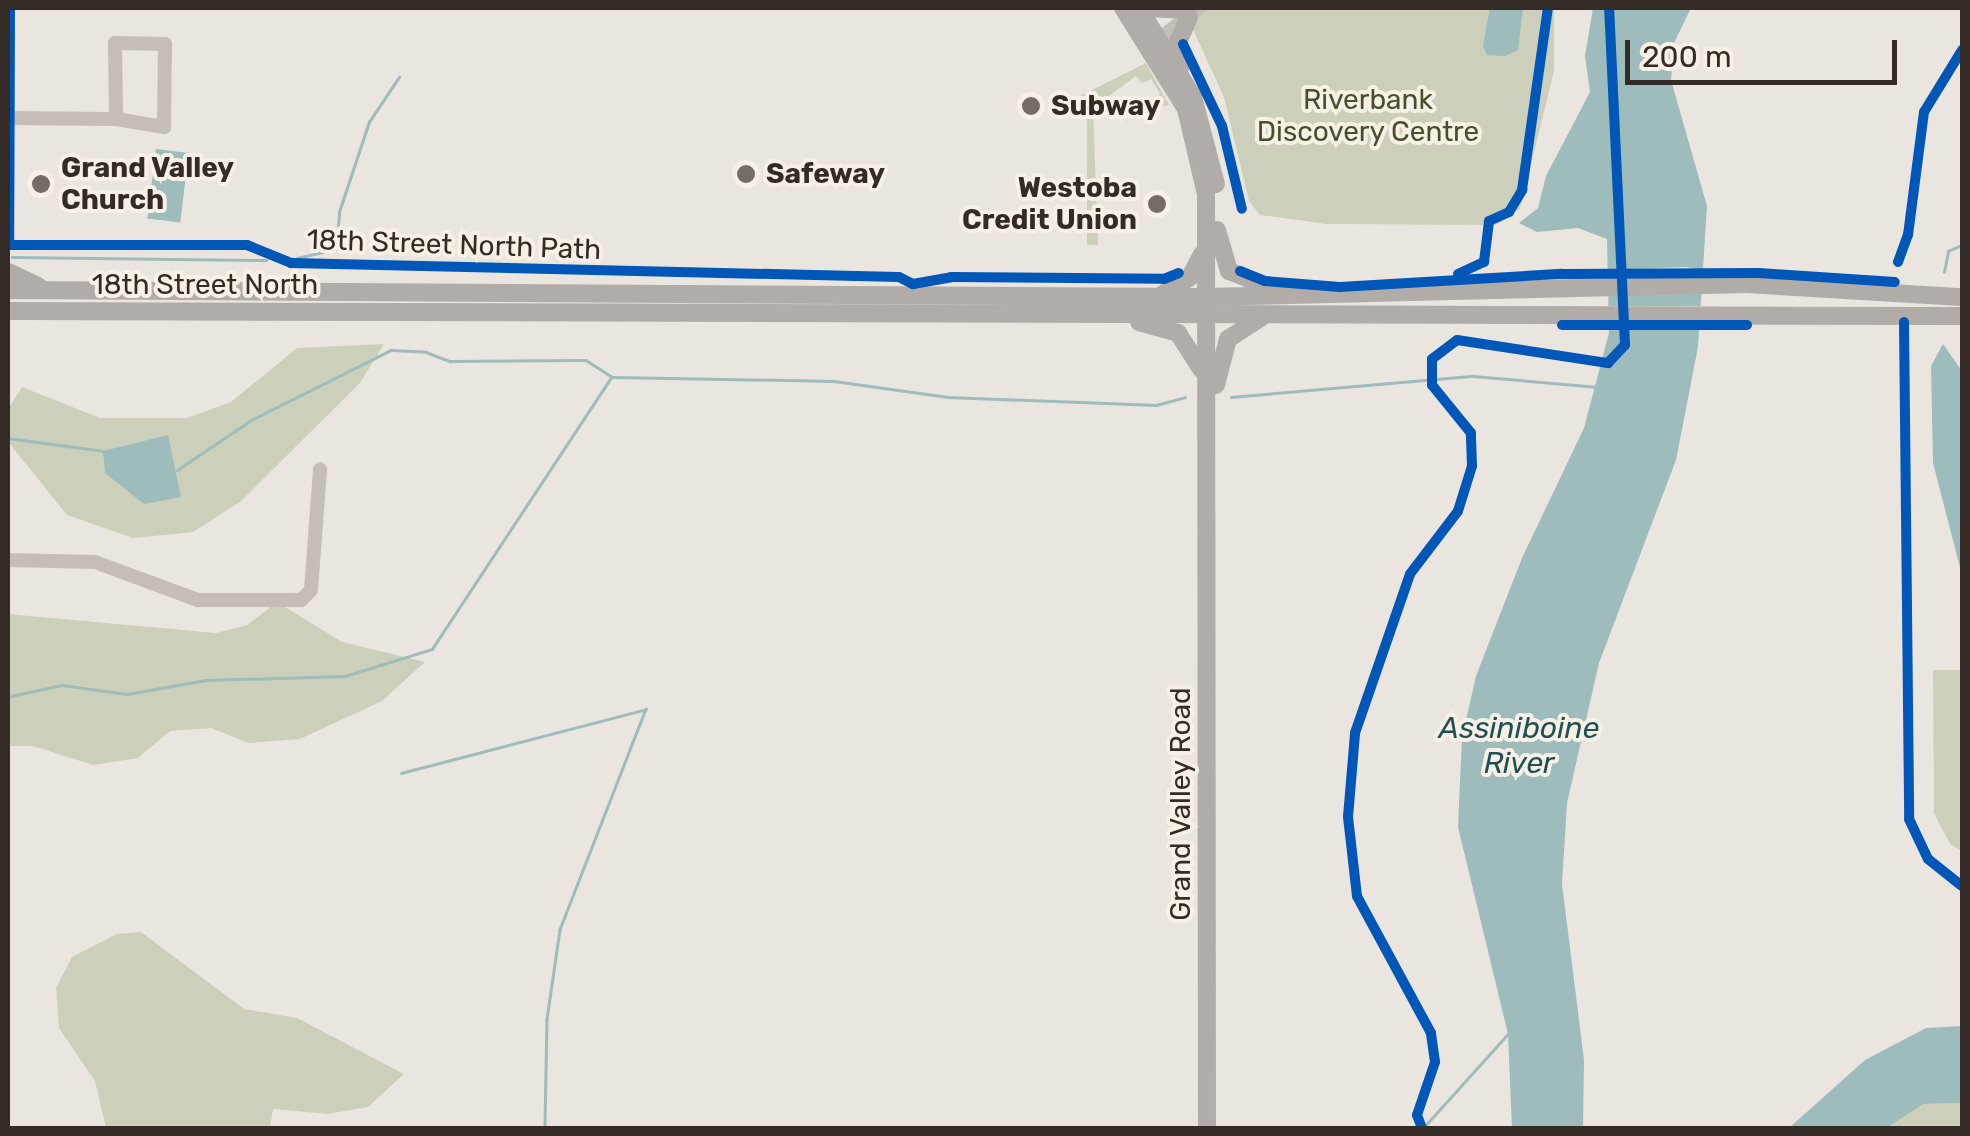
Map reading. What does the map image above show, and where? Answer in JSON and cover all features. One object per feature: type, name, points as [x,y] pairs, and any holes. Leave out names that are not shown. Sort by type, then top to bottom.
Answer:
[{"type":"main road","points":[[1123,8],[1181,73]]},
{"type":"main road","points":[[1138,8],[1189,118],[1212,227],[1225,264],[1245,282],[1347,295]]},
{"type":"main road","points":[[1148,8],[1191,11],[1178,42],[1181,73],[1211,150],[1211,305]]},
{"type":"main road","points":[[1141,297],[1171,292],[1190,277],[1212,227]]},
{"type":"main road","points":[[8,272],[67,290]]},
{"type":"main road","name":"18th Street North","points":[[8,311],[1211,305],[1562,284],[1747,284],[1962,296]]},
{"type":"main road","name":"18th Street North","points":[[8,290],[270,290],[1011,305],[1141,297],[1287,313],[1962,316]]},
{"type":"main road","points":[[1011,305],[1167,327],[1194,352],[1206,409]]},
{"type":"main road","name":"Grand Valley Road","points":[[1207,1128],[1210,480],[1216,385],[1211,305]]},
{"type":"main road","name":"Grand Valley Road","points":[[1210,480],[1206,409],[1211,305]]},
{"type":"main road","points":[[1216,385],[1233,332],[1257,318],[1287,313]]},
{"type":"street","points":[[1152,39],[1191,11]]},
{"type":"street","points":[[8,118],[116,119],[164,128],[165,44],[115,43],[116,119]]},
{"type":"street","points":[[67,290],[71,312]]},
{"type":"street","points":[[270,290],[270,312]]},
{"type":"street","points":[[8,560],[95,562],[198,600],[301,600],[311,590],[320,468]]},
{"type":"green space","name":"Riverbank Discovery Centre","points":[[1183,8],[1554,8],[1554,71],[1520,209],[1496,225],[1327,224],[1260,215],[1249,201],[1224,97]]},
{"type":"green space","points":[[1146,63],[1169,105],[1152,107],[1160,94],[1151,79],[1142,83],[1136,76],[1093,108],[1098,245],[1087,245],[1087,102],[1080,96]]},
{"type":"green space","points":[[384,344],[360,383],[240,502],[193,532],[133,538],[67,515],[10,444],[10,406],[22,387],[100,418],[187,418],[231,402],[297,348]]},
{"type":"green space","points":[[277,602],[342,642],[425,662],[382,701],[300,739],[249,743],[211,728],[170,731],[138,758],[93,765],[33,746],[8,746],[8,614],[216,633],[247,625]]},
{"type":"green space","points":[[1933,670],[1962,670],[1962,851],[1950,844],[1934,813]]},
{"type":"green space","points":[[141,932],[244,1009],[297,1018],[404,1074],[368,1107],[328,1114],[273,1109],[270,1128],[106,1128],[95,1081],[59,1028],[56,988],[72,957],[117,934]]},
{"type":"green space","points":[[1962,1103],[1962,1128],[1887,1128],[1923,1104]]},
{"type":"water","points":[[1490,8],[1523,8],[1518,50],[1505,56],[1487,55],[1483,46]]},
{"type":"water","name":"Assiniboine River","points":[[1593,8],[1691,8],[1674,43],[1671,80],[1707,206],[1698,347],[1676,460],[1599,663],[1567,803],[1562,884],[1584,1060],[1583,1128],[1512,1128],[1508,1034],[1458,827],[1462,738],[1476,676],[1522,558],[1584,428],[1609,333],[1607,239],[1578,228],[1537,232],[1519,223],[1538,208],[1546,176],[1590,92],[1585,56]]},
{"type":"water","points":[[156,149],[189,153],[180,222],[147,218]]},
{"type":"water","points":[[1943,344],[1962,371],[1962,575],[1933,463],[1931,366]]},
{"type":"water","points":[[168,435],[181,497],[144,504],[105,473],[103,451]]},
{"type":"water","points":[[1962,1026],[1962,1103],[1923,1104],[1887,1128],[1789,1128],[1865,1060],[1926,1028]]},
{"type":"pier","points":[[1606,270],[1706,270],[1705,293],[1605,293]]},
{"type":"pier","points":[[1605,306],[1705,306],[1705,328],[1605,328]]},
{"type":"waterway","points":[[297,258],[336,249],[339,212],[369,122],[399,77]]},
{"type":"waterway","points":[[1944,272],[1948,251],[1962,245]]},
{"type":"waterway","points":[[12,257],[266,260]]},
{"type":"waterway","points":[[177,470],[253,419],[391,350],[426,352],[450,361],[586,360],[612,377],[834,381],[948,397],[1156,405],[1185,397]]},
{"type":"waterway","points":[[1231,397],[1473,376],[1598,387]]},
{"type":"waterway","points":[[11,696],[62,685],[127,694],[206,680],[345,676],[432,649],[611,378]]},
{"type":"waterway","points":[[8,438],[103,451]]},
{"type":"waterway","points":[[401,773],[646,709],[560,930],[547,1019],[545,1128]]},
{"type":"waterway","points":[[1423,1128],[1508,1034]]},
{"type":"cycle path","name":"18th Street North Path","points":[[10,8],[9,245],[247,245],[291,263],[899,277],[913,284],[951,277],[1164,279],[1179,273]]},
{"type":"cycle path","points":[[1458,274],[1484,262],[1489,221],[1509,212],[1522,190],[1548,8]]},
{"type":"cycle path","points":[[1422,1128],[1417,1115],[1435,1062],[1431,1033],[1357,896],[1348,817],[1355,733],[1410,574],[1458,511],[1472,466],[1471,433],[1432,385],[1432,359],[1457,340],[1608,363],[1625,345],[1609,8]]},
{"type":"cycle path","points":[[1183,44],[1222,126],[1242,209]]},
{"type":"cycle path","points":[[1898,262],[1908,235],[1924,112],[1962,50]]},
{"type":"cycle path","points":[[1240,271],[1265,281],[1340,287],[1562,274],[1759,273],[1895,282]]},
{"type":"cycle path","points":[[1904,322],[1909,819],[1928,859],[1962,886]]},
{"type":"cycle path","points":[[1562,325],[1747,325]]},
{"type":"place","name":"Subway","points":[[1031,106]]},
{"type":"place","name":"Safeway","points":[[746,174]]},
{"type":"place","name":"Grand Valley Church","points":[[41,184]]},
{"type":"place","name":"Westoba Credit Union","points":[[1157,204]]}]
